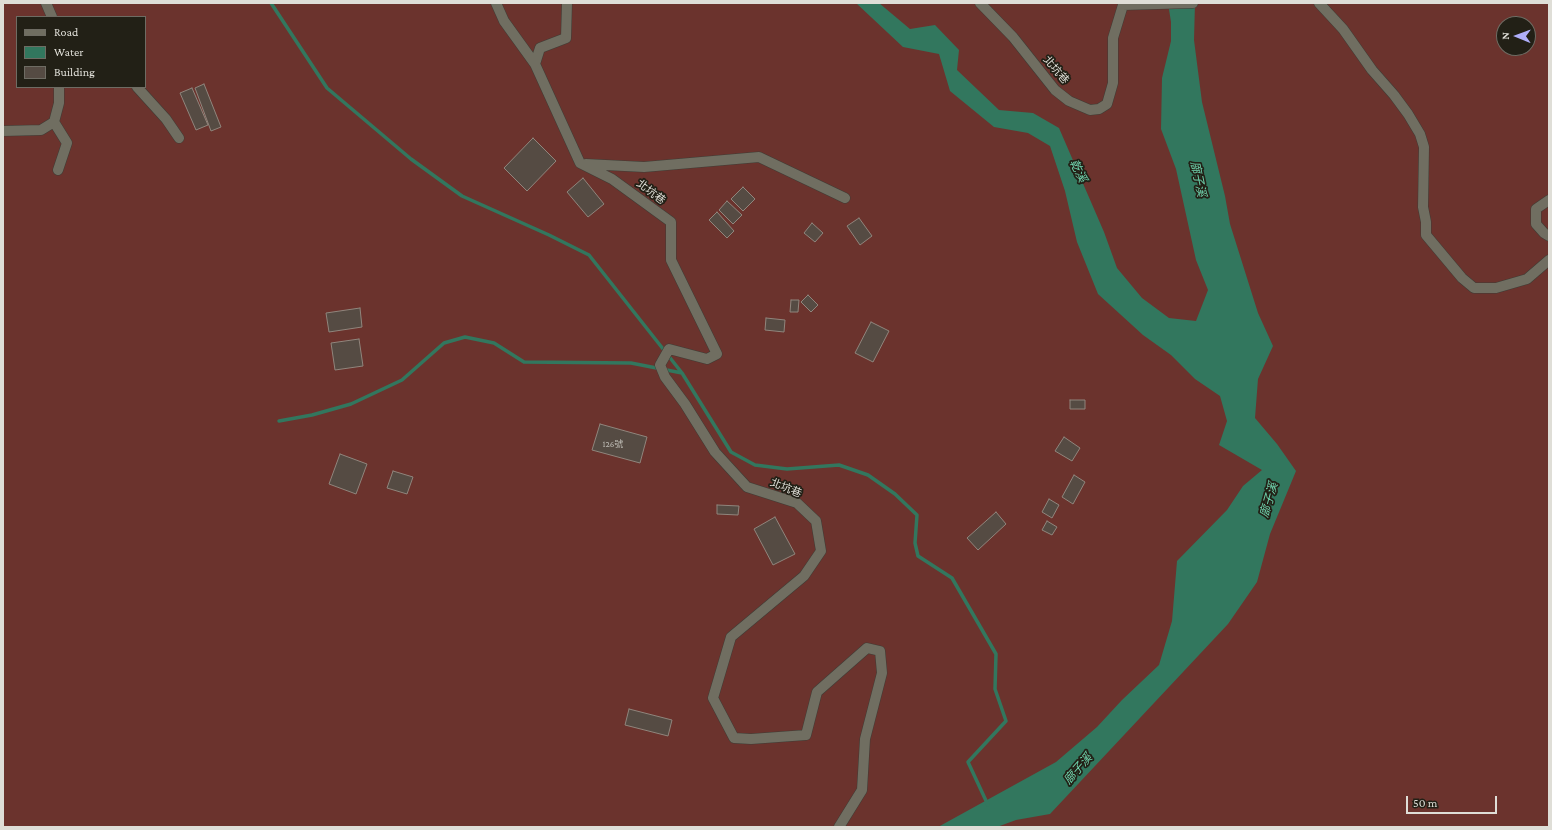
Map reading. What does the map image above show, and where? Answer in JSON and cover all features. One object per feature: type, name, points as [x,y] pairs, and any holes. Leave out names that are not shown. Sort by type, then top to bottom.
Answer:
[{"type":"street","points":[[46,3],[52,16]]},
{"type":"street","points":[[496,3],[504,21],[535,64],[580,163],[644,167],[759,158],[845,198]]},
{"type":"street","points":[[535,64],[540,48],[566,38],[567,3]]},
{"type":"street","name":"北坑巷","points":[[980,3],[1013,37],[1055,90],[1069,101],[1090,110],[1099,109],[1107,104],[1113,84],[1113,38],[1123,5],[1193,3]]},
{"type":"street","points":[[1319,3],[1343,29],[1372,70],[1394,95],[1420,134],[1424,147],[1423,207],[1426,222],[1426,235],[1462,278],[1474,288],[1496,288],[1527,279],[1549,260]]},
{"type":"street","points":[[3,131],[41,130],[54,122],[59,103],[59,88]]},
{"type":"street","points":[[138,88],[166,119],[178,138]]},
{"type":"street","points":[[54,122],[67,143],[58,170]]},
{"type":"street","name":"北坑巷","points":[[580,163],[612,178],[671,222],[671,260],[717,354],[707,359],[669,349],[660,365],[665,377],[685,404],[715,452],[747,487],[797,503],[816,521],[821,551],[804,576],[730,637],[713,698],[734,738],[751,739],[806,735],[817,692],[866,648],[880,651],[882,673],[865,739],[862,790],[839,827]]},
{"type":"street","points":[[1549,200],[1536,209],[1536,224],[1549,236]]},
{"type":"shaded area","points":[[3,3],[1549,3],[1549,827],[3,827]]},
{"type":"water","name":"廍子溪","points":[[856,3],[879,3],[910,29],[935,25],[959,50],[957,70],[999,110],[1033,113],[1059,128],[1104,232],[1117,268],[1142,298],[1169,318],[1196,321],[1208,290],[1196,260],[1176,169],[1161,129],[1162,78],[1171,41],[1171,22],[1168,3],[1195,3],[1194,40],[1202,102],[1225,196],[1230,224],[1258,313],[1273,346],[1258,379],[1255,418],[1277,444],[1296,471],[1270,534],[1257,582],[1228,624],[1050,814],[1016,820],[997,827],[938,827],[1056,762],[1097,727],[1122,700],[1159,665],[1172,621],[1177,561],[1227,510],[1243,486],[1262,470],[1219,445],[1227,421],[1220,396],[1195,379],[1171,355],[1143,335],[1098,294],[1077,242],[1065,191],[1050,146],[1028,133],[994,127],[950,91],[939,54],[903,47]]},
{"type":"building","points":[[204,84],[221,127],[211,131],[195,88]]},
{"type":"building","points":[[192,88],[208,125],[196,130],[180,93]]},
{"type":"building","points":[[533,138],[556,161],[527,191],[504,168]]},
{"type":"building","points":[[583,178],[604,204],[588,217],[567,192]]},
{"type":"building","points":[[743,187],[755,199],[743,211],[731,199]]},
{"type":"building","points":[[727,201],[742,215],[733,224],[719,210]]},
{"type":"building","points":[[717,212],[734,231],[727,238],[709,220]]},
{"type":"building","points":[[859,218],[872,236],[860,245],[847,226]]},
{"type":"building","points":[[812,223],[823,233],[815,242],[804,233]]},
{"type":"building","points":[[808,295],[818,305],[811,312],[801,302]]},
{"type":"building","points":[[791,300],[799,300],[798,312],[790,312]]},
{"type":"building","points":[[360,308],[362,327],[329,332],[326,313]]},
{"type":"building","points":[[766,318],[785,320],[784,332],[765,330]]},
{"type":"building","points":[[871,322],[889,331],[873,362],[855,353]]},
{"type":"building","points":[[359,339],[363,366],[335,370],[331,343]]},
{"type":"building","points":[[1070,400],[1085,400],[1085,409],[1070,409]]},
{"type":"building","points":[[600,424],[647,437],[640,463],[592,450]]},
{"type":"building","points":[[1064,437],[1080,448],[1072,461],[1055,451]]},
{"type":"building","points":[[340,454],[367,464],[356,494],[329,484]]},
{"type":"building","points":[[393,471],[413,477],[407,494],[387,488]]},
{"type":"building","points":[[1074,475],[1085,482],[1073,504],[1062,497]]},
{"type":"building","points":[[1049,499],[1059,505],[1052,518],[1042,512]]},
{"type":"building","points":[[717,505],[739,506],[738,515],[717,514]]},
{"type":"building","points":[[996,512],[1006,524],[978,550],[967,538]]},
{"type":"building","points":[[775,517],[795,554],[773,565],[754,529]]},
{"type":"building","points":[[1047,521],[1057,527],[1052,535],[1042,530]]},
{"type":"building","points":[[629,709],[672,720],[668,736],[625,725]]},
{"type":"waterway","points":[[271,3],[327,88],[411,159],[462,196],[549,235],[589,255],[682,373],[731,452],[755,465],[787,469],[839,465],[868,475],[895,494],[917,515],[915,543],[918,556],[952,578],[996,654],[995,689],[1006,721],[968,762],[988,805]]},
{"type":"waterway","points":[[279,421],[312,415],[351,404],[402,380],[444,343],[465,337],[494,343],[524,362],[631,363],[682,373]]},
{"type":"water label","name":"乾溪","points":[[1078,171]]}]
